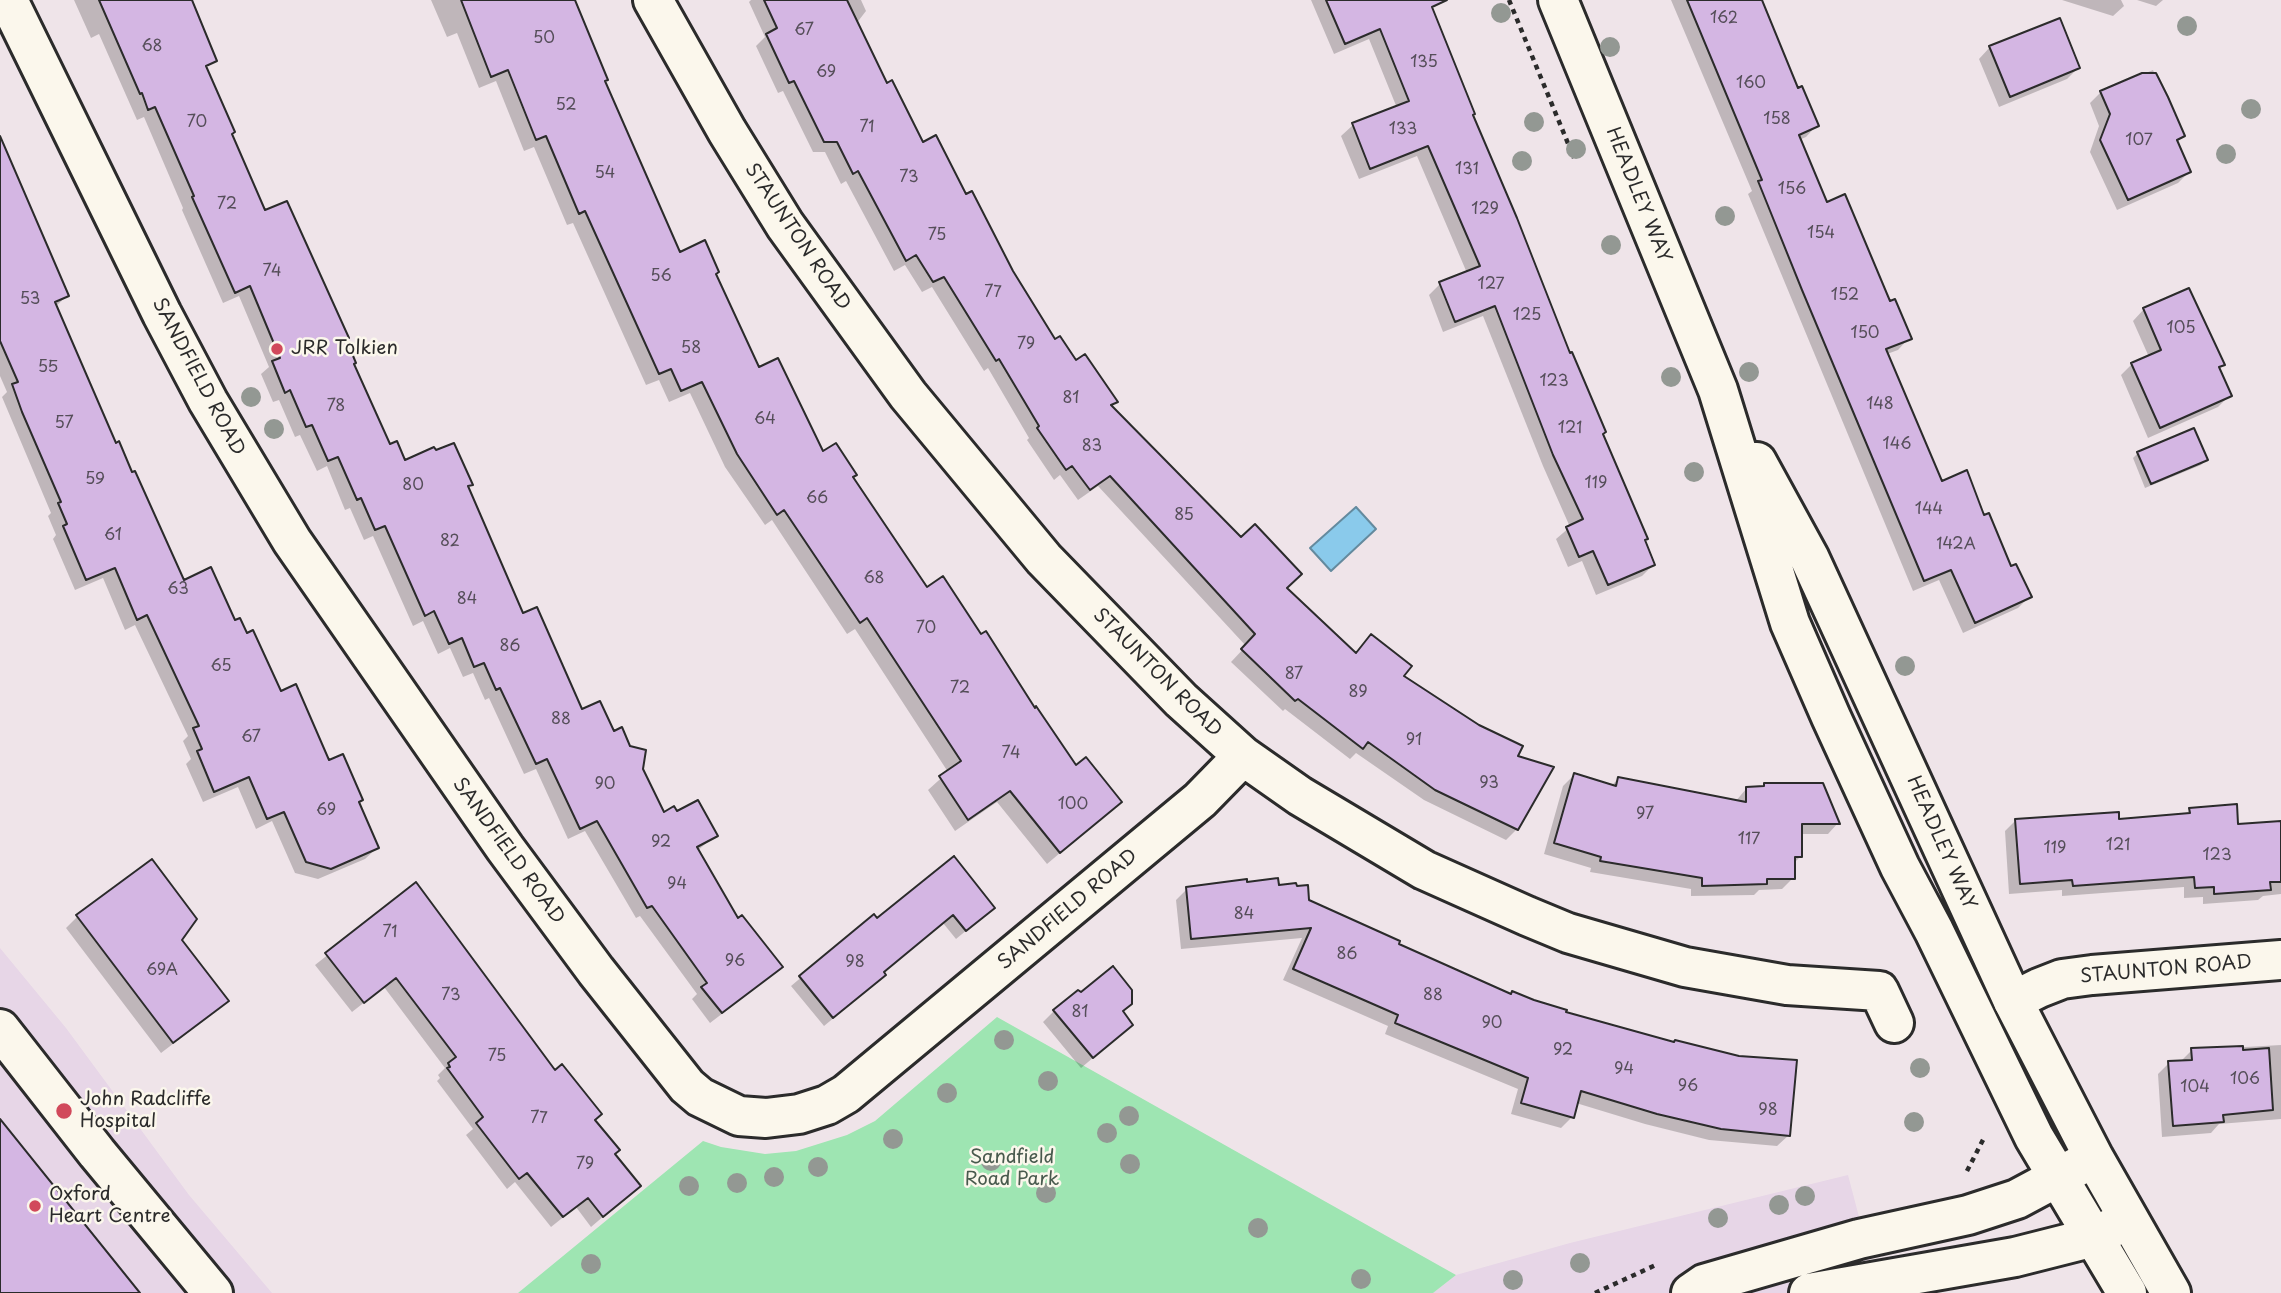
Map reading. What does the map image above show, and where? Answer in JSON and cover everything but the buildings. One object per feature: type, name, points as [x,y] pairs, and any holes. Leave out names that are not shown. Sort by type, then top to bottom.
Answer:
[{"type":"street","name":"SANDFIELD ROAD","points":[[8,0],[174,336],[215,413],[292,541],[505,848],[596,971],[687,1086],[700,1097],[739,1116],[766,1118],[799,1114],[827,1105],[846,1094],[1200,800],[1243,756]]},
{"type":"street","name":"STAUNTON ROAD","points":[[653,0],[727,131],[785,225],[908,395],[1044,559],[1181,700],[1243,756],[1346,825],[1424,870],[1568,933],[1685,967],[1787,985],[1879,991],[1894,1023]]},
{"type":"street","name":"HEADLEY WAY","points":[[1558,0],[1718,390],[1790,623],[1900,867],[2034,1137],[2127,1293]]},
{"type":"street","name":"HEADLEY WAY","points":[[1718,390],[1809,557],[2013,1001],[2094,1158],[2171,1293]]},
{"type":"street","name":"STAUNTON ROAD","points":[[2013,1001],[2062,979],[2281,960]]},
{"type":"street","points":[[0,1029],[97,1153],[214,1293]]},
{"type":"street","points":[[1690,1293],[1704,1284],[1859,1239],[1968,1215],[2017,1199],[2094,1158]]},
{"type":"street","points":[[1809,1293],[2015,1256],[2094,1237],[2130,1219]]},
{"type":"shaded area","name":"John Radcliffe Hospital","points":[[0,948],[66,1028],[189,1195],[272,1293],[0,1293]]},
{"type":"shaded area","points":[[1848,1175],[1879,1293],[1433,1293],[1456,1275],[1570,1243]]},
{"type":"green space","name":"Sandfield Road Park","points":[[997,1017],[1456,1275],[1433,1293],[518,1293],[703,1141],[721,1147],[765,1154],[796,1151],[847,1135],[875,1121]]},
{"type":"water","points":[[1356,507],[1376,529],[1331,571],[1310,548]]},
{"type":"place","name":"JRR Tolkien","points":[[277,349]]},
{"type":"place","name":"John Radcliffe Hospital","points":[[64,1111]]},
{"type":"place","name":"Oxford Heart Centre","points":[[35,1206]]}]
